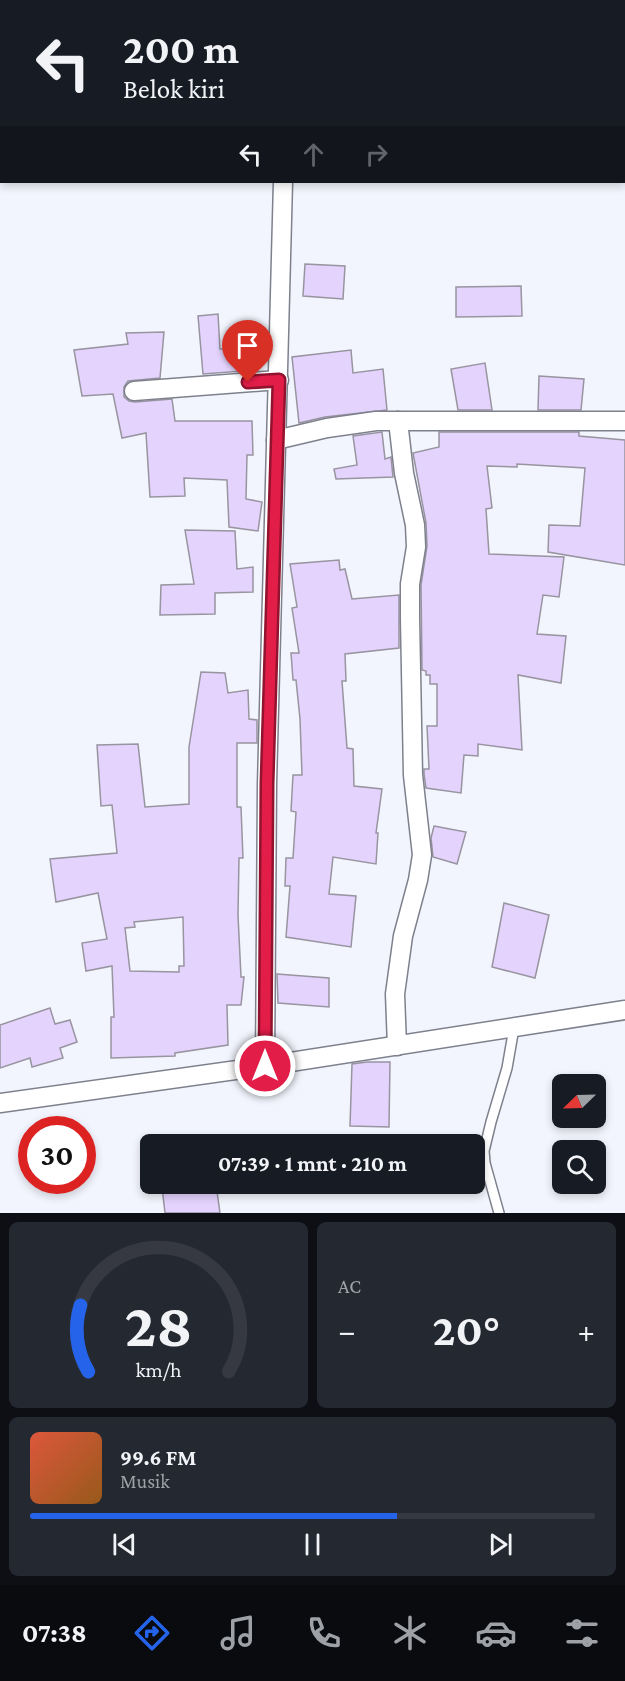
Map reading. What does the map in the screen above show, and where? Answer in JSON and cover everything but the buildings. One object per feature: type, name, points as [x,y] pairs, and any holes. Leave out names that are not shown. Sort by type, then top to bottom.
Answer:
[{"type":"street","points":[[265,1066],[267,784],[283,183]]},
{"type":"street","points":[[134,391],[279,380]]},
{"type":"street","points":[[276,440],[327,428],[376,421],[625,421]]},
{"type":"street","points":[[397,1046],[395,994],[403,936],[418,880],[422,855],[413,776],[410,584],[416,547],[415,525],[404,473],[398,421]]},
{"type":"street","points":[[0,1103],[265,1066],[625,1010]]},
{"type":"lane","points":[[499,1213],[485,1163],[484,1151],[507,1068],[514,1028]]},
{"type":"route","points":[[248,382],[279,380],[267,784],[265,1066]]}]
